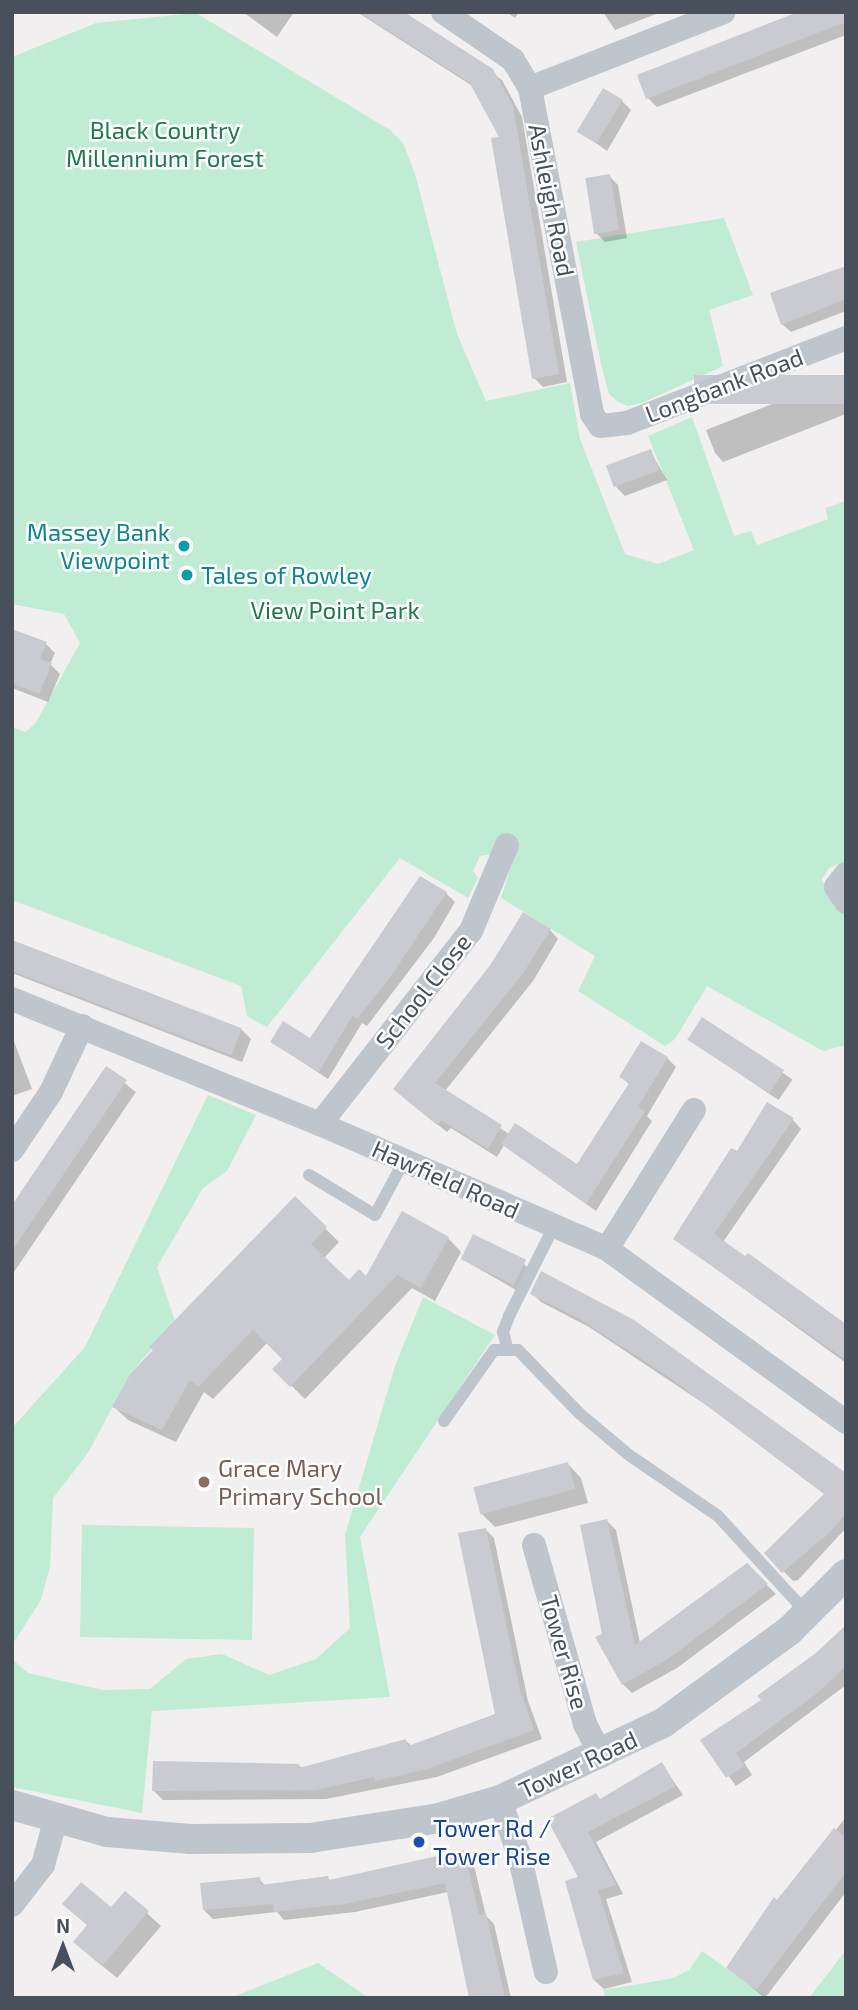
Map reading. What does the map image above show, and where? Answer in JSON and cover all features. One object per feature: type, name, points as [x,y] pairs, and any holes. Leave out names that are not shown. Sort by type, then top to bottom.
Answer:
[{"type":"street","name":"Ashleigh Road","points":[[443,12],[513,60],[530,88],[592,414],[600,426]]},
{"type":"street","points":[[530,88],[724,12]]},
{"type":"street","name":"Longbank Road","points":[[600,426],[626,423],[846,338]]},
{"type":"street","name":"School Close","points":[[320,1124],[471,931],[507,845]]},
{"type":"street","points":[[846,874],[836,887],[846,902]]},
{"type":"street","name":"Hawfield Road","points":[[12,999],[320,1124],[607,1249],[846,1422]]},
{"type":"street","points":[[12,1150],[51,1092],[82,1026]]},
{"type":"street","points":[[607,1249],[694,1110]]},
{"type":"street","name":"Tower Rise","points":[[534,1545],[585,1724],[601,1756]]},
{"type":"street","name":"Tower Road","points":[[12,1805],[107,1832],[191,1839],[310,1838],[439,1818],[499,1800],[601,1756],[663,1723],[807,1613],[846,1574]]},
{"type":"street","points":[[499,1800],[520,1858],[546,1972]]},
{"type":"street","points":[[12,1905],[43,1865],[56,1818]]},
{"type":"lane","points":[[309,1175],[375,1215],[404,1161]]},
{"type":"lane","points":[[507,1347],[503,1332],[554,1226]]},
{"type":"lane","points":[[444,1421],[494,1350],[507,1347],[519,1350],[579,1413],[629,1455],[718,1516],[807,1613]]},
{"type":"green space","name":"View Point Park","points":[[196,13],[390,130],[403,143],[415,174],[457,334],[486,401],[570,383],[580,439],[625,554],[658,564],[694,550],[648,436],[692,417],[734,536],[751,531],[757,545],[828,519],[825,508],[846,501],[846,861],[829,868],[822,879],[834,906],[846,912],[846,1045],[823,1051],[707,986],[675,1039],[665,1046],[578,991],[595,956],[501,898],[516,851],[480,856],[473,871],[478,878],[468,898],[400,858],[267,1027],[247,1016],[241,986],[12,900],[12,727],[26,732],[36,722],[80,643],[64,614],[12,604],[12,57],[96,23]]},
{"type":"green space","points":[[724,218],[753,295],[709,310],[723,366],[642,403],[628,406],[618,402],[609,394],[601,364],[576,242]]},
{"type":"green space","points":[[208,1095],[256,1115],[227,1171],[203,1188],[157,1267],[175,1321],[130,1374],[88,1453],[53,1498],[50,1566],[41,1600],[12,1645],[12,1428],[85,1347]]},
{"type":"green space","points":[[423,1297],[495,1335],[360,1537],[390,1697],[152,1711],[142,1813],[12,1787],[12,1659],[28,1673],[102,1690],[150,1689],[186,1659],[222,1654],[269,1675],[316,1659],[350,1628],[345,1535],[395,1366]]},
{"type":"green space","points":[[82,1525],[254,1528],[252,1640],[80,1637]]},
{"type":"green space","points":[[846,1950],[846,1998],[809,1998]]},
{"type":"green space","points":[[702,1951],[767,1998],[606,1998],[603,1990],[674,1978],[689,1970]]},
{"type":"green space","points":[[318,1963],[369,1998],[230,1998]]},
{"type":"building","points":[[359,12],[404,12],[493,69],[513,106],[559,374],[532,379],[491,138],[499,137],[469,82]]},
{"type":"building","points":[[798,12],[846,12],[846,22],[646,99],[637,75]]},
{"type":"building","points":[[603,88],[623,100],[596,144],[577,132]]},
{"type":"building","points":[[610,174],[619,230],[594,234],[585,178]]},
{"type":"building","points":[[846,266],[846,299],[781,325],[770,293]]},
{"type":"building","points":[[694,375],[846,375],[846,404],[694,404]]},
{"type":"building","points":[[651,449],[659,471],[614,487],[606,465]]},
{"type":"building","points":[[12,629],[47,642],[40,659],[52,663],[39,694],[12,683]]},
{"type":"building","points":[[420,876],[447,892],[391,976],[357,1019],[353,1015],[319,1072],[270,1042],[283,1021],[310,1038]]},
{"type":"building","points":[[523,912],[551,929],[524,972],[435,1083],[502,1125],[488,1149],[441,1120],[437,1125],[393,1089],[491,964]]},
{"type":"building","points":[[12,940],[242,1028],[231,1055],[12,971]]},
{"type":"building","points":[[702,1017],[784,1070],[769,1093],[687,1040]]},
{"type":"building","points":[[641,1041],[668,1057],[638,1107],[645,1111],[586,1204],[501,1144],[515,1123],[577,1164],[629,1083],[619,1077]]},
{"type":"building","points":[[106,1066],[127,1080],[12,1251],[12,1205]]},
{"type":"building","points":[[767,1102],[794,1118],[714,1234],[745,1256],[748,1253],[846,1324],[846,1360],[673,1239],[731,1148],[737,1151]]},
{"type":"building","points":[[295,1196],[327,1227],[311,1244],[349,1280],[359,1269],[366,1276],[402,1211],[449,1237],[421,1288],[397,1275],[290,1387],[272,1369],[282,1359],[253,1330],[198,1387],[190,1380],[162,1430],[112,1407],[130,1374],[153,1350],[149,1347]]},
{"type":"building","points":[[473,1234],[526,1260],[514,1285],[461,1259]]},
{"type":"building","points":[[541,1271],[634,1320],[846,1473],[846,1513],[830,1532],[782,1573],[764,1553],[824,1494],[669,1377],[578,1318],[530,1294]]},
{"type":"building","points":[[568,1462],[575,1489],[481,1514],[473,1487]]},
{"type":"building","points":[[607,1519],[635,1645],[747,1563],[768,1584],[668,1659],[622,1685],[595,1637],[602,1634],[580,1525]]},
{"type":"building","points":[[486,1528],[520,1690],[534,1730],[427,1769],[375,1781],[374,1777],[316,1790],[152,1791],[153,1761],[299,1764],[299,1768],[406,1739],[408,1746],[495,1714],[458,1533]]},
{"type":"building","points":[[846,1625],[846,1666],[819,1692],[736,1753],[744,1766],[726,1778],[700,1740],[761,1700],[757,1696],[816,1653]]},
{"type":"building","points":[[662,1762],[676,1786],[588,1832],[616,1885],[598,1890],[624,1973],[593,1980],[565,1881],[578,1877],[547,1819],[596,1793],[600,1799]]},
{"type":"building","points":[[834,1828],[846,1838],[846,1872],[756,1990],[726,1968],[774,1897],[777,1900]]},
{"type":"building","points":[[464,1850],[479,1915],[486,1913],[505,1998],[469,1998],[445,1883],[345,1904],[274,1912],[273,1904],[203,1910],[200,1883],[260,1877],[261,1885],[328,1876],[329,1880]]},
{"type":"building","points":[[81,1882],[111,1907],[125,1891],[149,1911],[102,1966],[73,1942],[87,1925],[62,1904]]},
{"type":"place","name":"Massey Bank Viewpoint","points":[[184,546]]},
{"type":"place","name":"Tales of Rowley","points":[[187,575]]},
{"type":"place","name":"Grace Mary Primary School","points":[[204,1482]]},
{"type":"place","name":"Tower Rd / Tower Rise","points":[[419,1842]]},
{"type":"park label","name":"Black Country Millennium Forest","points":[[165,144]]}]
